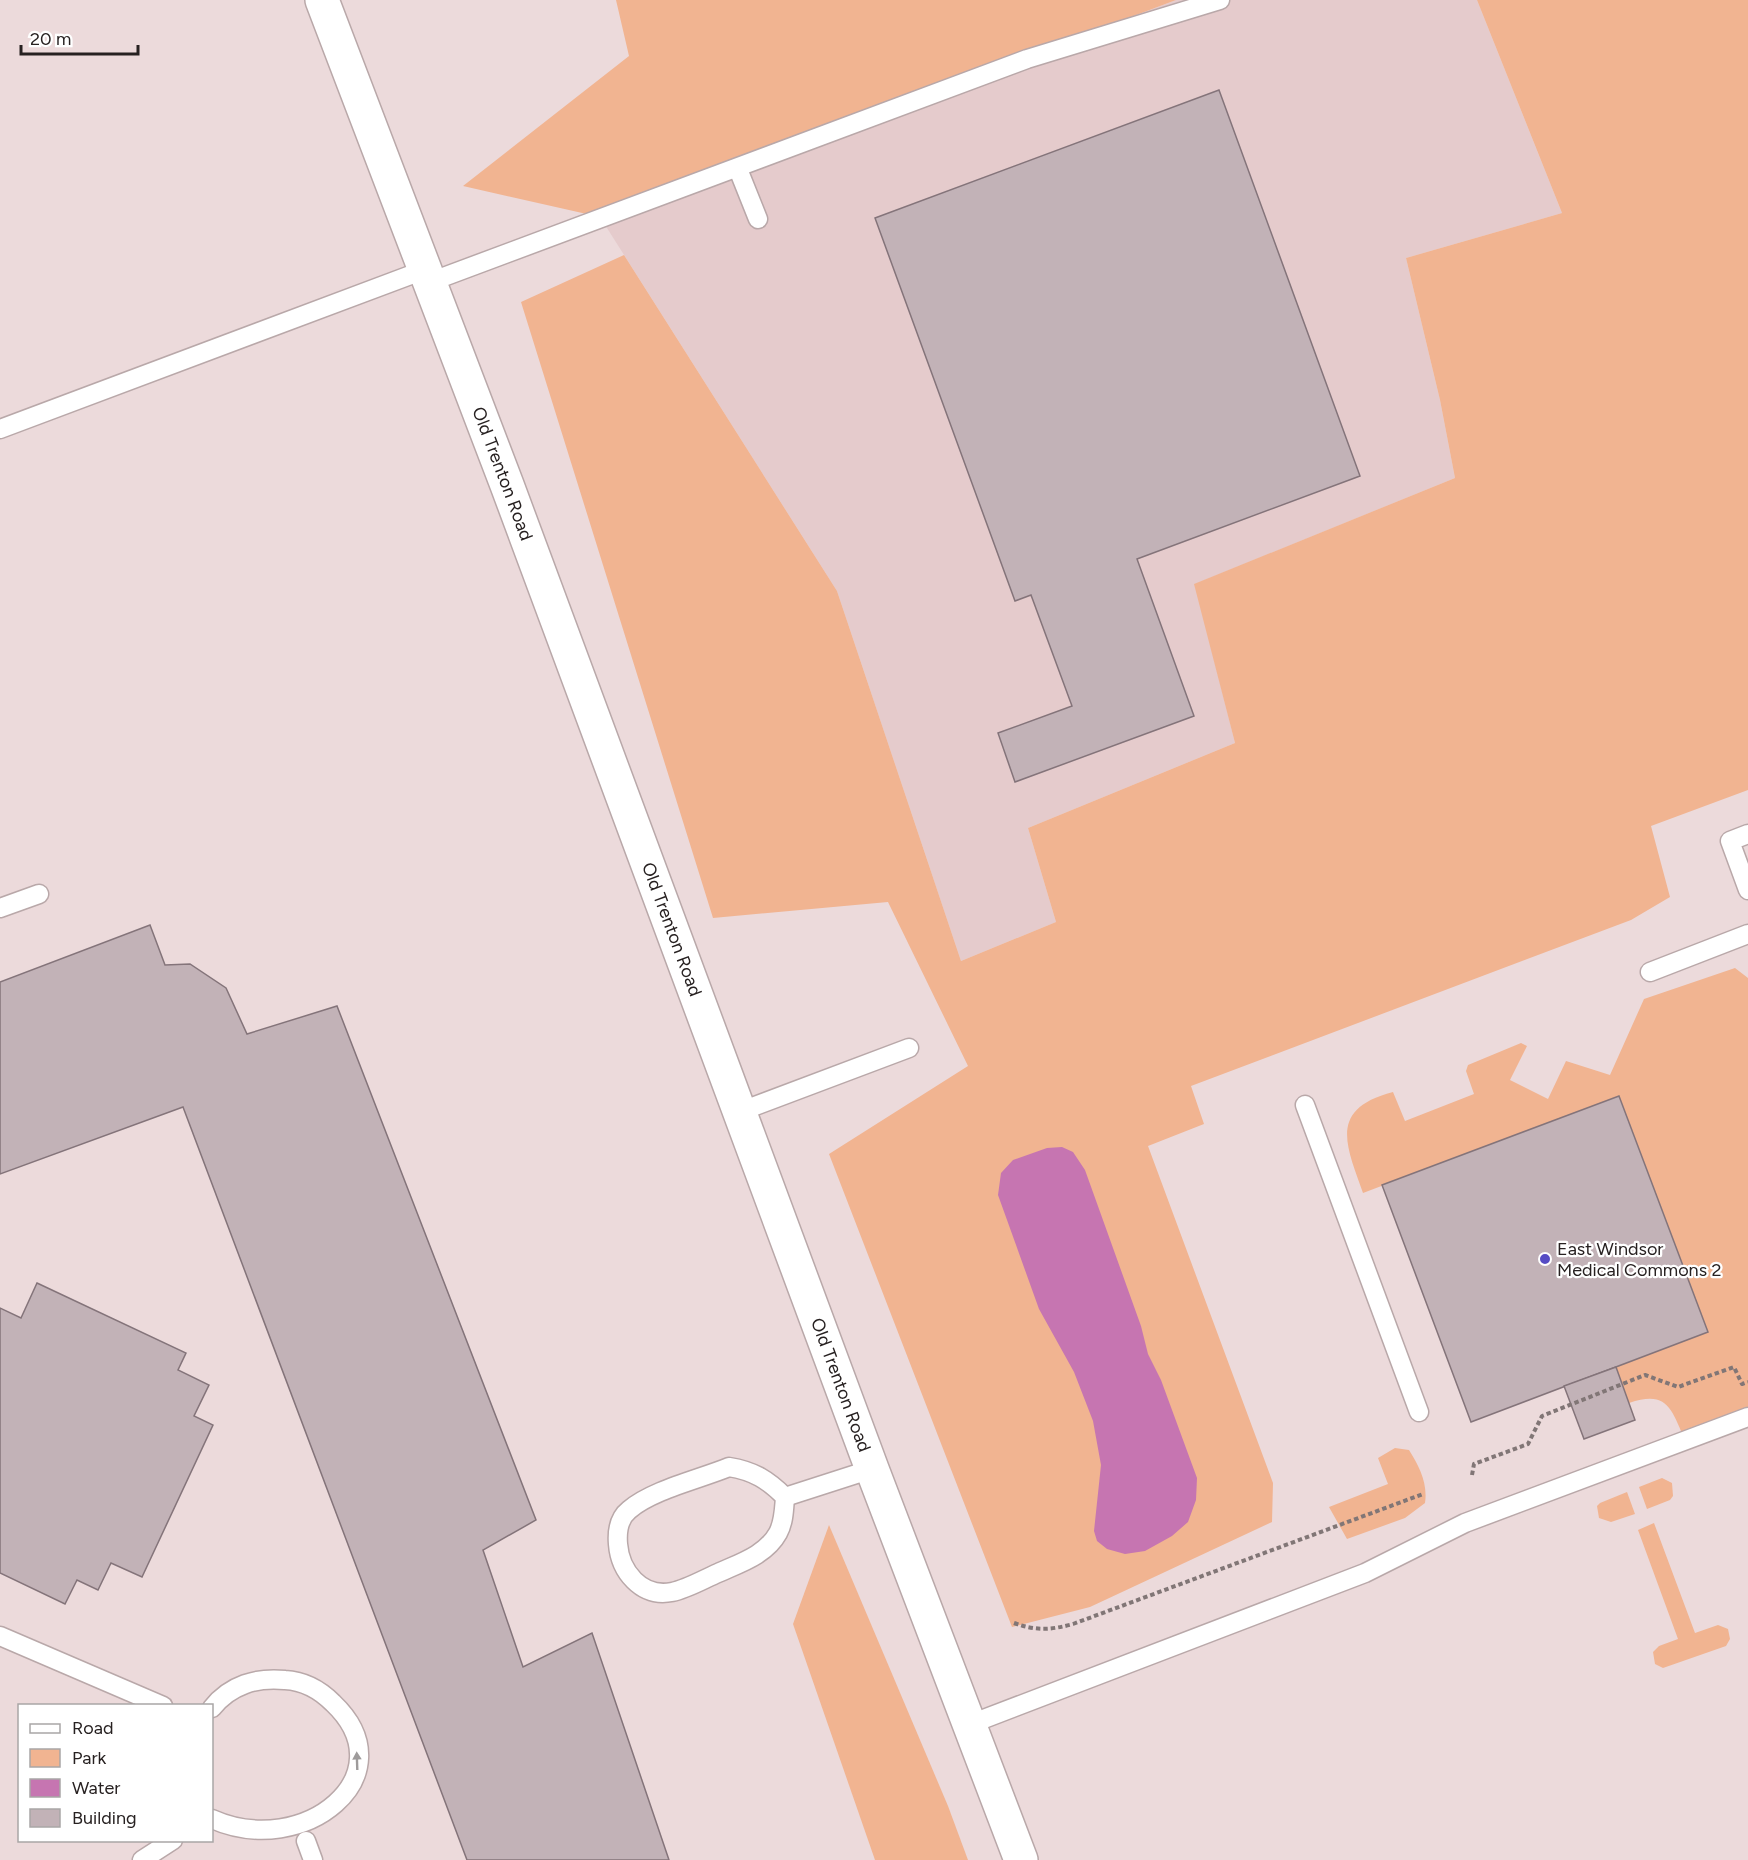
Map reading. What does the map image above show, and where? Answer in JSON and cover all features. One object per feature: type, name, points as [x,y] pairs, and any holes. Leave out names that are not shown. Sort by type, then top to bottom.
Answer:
[{"type":"main road","name":"Old Trenton Road","points":[[322,0],[968,1725],[1021,1860]]},
{"type":"lane","points":[[0,429],[427,276],[738,169],[1027,59],[1220,0]]},
{"type":"lane","points":[[738,169],[758,219]]},
{"type":"lane","points":[[1748,834],[1730,841],[1748,890]]},
{"type":"lane","points":[[0,908],[39,894]]},
{"type":"lane","points":[[1650,972],[1748,934]]},
{"type":"lane","points":[[739,1112],[909,1048]]},
{"type":"lane","points":[[1305,1105],[1419,1412]]},
{"type":"lane","points":[[968,1725],[1365,1573],[1465,1523],[1748,1417]]},
{"type":"lane","points":[[729,1467],[751,1470],[770,1482],[785,1497],[784,1518],[778,1533],[761,1551],[749,1560],[685,1587],[670,1592],[650,1590],[628,1575],[620,1562],[617,1534],[620,1522],[627,1511],[647,1499],[729,1467]]},
{"type":"lane","points":[[785,1497],[872,1469]]},
{"type":"lane","points":[[0,1636],[158,1704]]},
{"type":"lane","points":[[213,1706],[241,1685],[268,1678],[296,1681],[321,1692],[342,1711],[355,1736],[359,1762],[355,1790],[342,1815],[306,1841],[285,1846]]},
{"type":"lane","points":[[213,1820],[228,1834],[250,1844],[266,1847]]},
{"type":"lane","points":[[306,1841],[313,1860]]},
{"type":"lane","points":[[142,1860],[170,1842]]},
{"type":"path","points":[[1472,1475],[1474,1464],[1528,1444],[1542,1416],[1645,1375],[1678,1387],[1734,1367],[1742,1384],[1748,1382]]},
{"type":"path","points":[[1014,1623],[1029,1628],[1050,1630],[1073,1624],[1423,1494]]},
{"type":"shaded area","points":[[1176,0],[1477,0],[1562,213],[1406,258],[1440,400],[1455,478],[1195,584],[1235,743],[1028,828],[1056,922],[961,961],[837,591],[600,217]]},
{"type":"green space","points":[[616,0],[1176,0],[600,217],[463,186],[629,56]]},
{"type":"green space","points":[[1477,0],[1748,0],[1748,790],[1651,826],[1670,897],[1631,920],[1191,1086],[1204,1124],[1148,1146],[1273,1483],[1272,1522],[1090,1607],[1012,1627],[829,1154],[968,1066],[888,902],[713,918],[521,302],[624,255],[837,591],[961,961],[1056,922],[1028,828],[1235,743],[1194,584],[1455,478],[1440,400],[1406,258],[1562,213]]},
{"type":"green space","points":[[1735,968],[1748,978],[1748,1416],[1685,1440],[1671,1411],[1660,1401],[1652,1399],[1629,1403],[1616,1367],[1707,1332],[1619,1096],[1363,1193],[1351,1159],[1347,1131],[1350,1119],[1358,1108],[1372,1099],[1393,1092],[1405,1121],[1474,1094],[1466,1071],[1468,1065],[1521,1043],[1527,1046],[1510,1080],[1548,1099],[1566,1061],[1610,1075],[1644,999]]},
{"type":"green space","points":[[1395,1448],[1409,1450],[1416,1462],[1424,1482],[1425,1503],[1405,1518],[1347,1539],[1329,1507],[1388,1484],[1378,1458]]},
{"type":"green space","points":[[1662,1478],[1672,1483],[1673,1496],[1670,1500],[1647,1509],[1639,1487]]},
{"type":"green space","points":[[1627,1492],[1635,1514],[1611,1522],[1599,1518],[1597,1506],[1600,1503]]},
{"type":"green space","points":[[1654,1523],[1695,1633],[1718,1625],[1728,1629],[1730,1639],[1726,1646],[1663,1668],[1655,1664],[1653,1652],[1659,1646],[1678,1639],[1638,1530]]},
{"type":"green space","points":[[829,1525],[948,1806],[968,1860],[875,1860],[793,1624]]},
{"type":"water","points":[[1062,1147],[1073,1152],[1085,1170],[1141,1326],[1148,1354],[1161,1380],[1197,1478],[1196,1500],[1188,1522],[1172,1536],[1145,1551],[1125,1554],[1107,1549],[1097,1541],[1094,1531],[1101,1465],[1093,1421],[1074,1372],[1039,1309],[998,1195],[1001,1173],[1013,1160],[1047,1148]]},
{"type":"building","points":[[1219,90],[1360,476],[1137,559],[1194,716],[1015,782],[998,733],[1072,706],[1031,595],[1015,601],[875,218]]},
{"type":"building","points":[[150,925],[165,965],[190,964],[226,988],[247,1034],[337,1006],[536,1520],[483,1550],[523,1667],[592,1633],[669,1860],[467,1860],[183,1107],[0,1174],[0,982]]},
{"type":"building","name":"East Windsor Medical Commons 2","points":[[1619,1096],[1708,1332],[1471,1422],[1382,1185]]},
{"type":"building","points":[[37,1283],[186,1353],[178,1370],[209,1385],[194,1416],[213,1425],[142,1577],[111,1563],[98,1590],[77,1580],[65,1604],[0,1573],[0,1308],[21,1318]]},
{"type":"building","points":[[1616,1367],[1635,1420],[1584,1439],[1564,1386]]},
{"type":"place","name":"East Windsor Medical Commons 2","points":[[1545,1259]]}]
